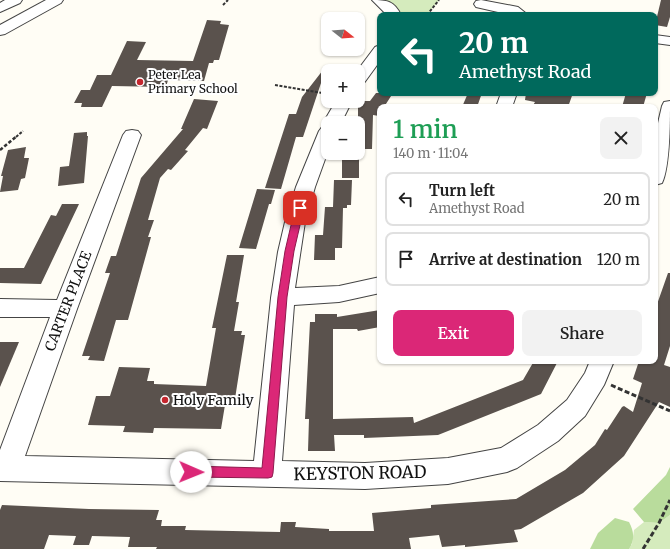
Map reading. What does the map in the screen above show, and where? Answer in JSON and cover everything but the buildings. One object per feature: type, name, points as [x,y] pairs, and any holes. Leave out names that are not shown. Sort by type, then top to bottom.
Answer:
[{"type":"street","points":[[0,8],[15,0]]},
{"type":"street","points":[[0,20],[35,0]]},
{"type":"street","points":[[0,31],[56,0]]},
{"type":"street","points":[[379,0],[392,12]]},
{"type":"street","points":[[481,4],[513,10],[516,12]]},
{"type":"street","points":[[658,39],[670,41]]},
{"type":"street","points":[[365,70],[377,54]]},
{"type":"street","points":[[658,164],[670,106]]},
{"type":"street","name":"CARTER PLACE","points":[[4,468],[132,135]]},
{"type":"street","points":[[268,473],[283,297],[295,222],[321,147]]},
{"type":"street","points":[[283,297],[338,294],[377,286]]},
{"type":"street","points":[[0,308],[65,309]]},
{"type":"street","name":"KEYSTON ROAD","points":[[4,468],[365,476],[448,471],[507,459],[548,434],[576,408],[598,370]]},
{"type":"path","points":[[223,5],[228,0]]},
{"type":"path","points":[[429,12],[439,0]]},
{"type":"path","points":[[275,85],[321,93]]},
{"type":"path","points":[[0,150],[23,131]]},
{"type":"path","points":[[598,370],[670,411]]},
{"type":"path","points":[[643,549],[659,523],[670,500]]},
{"type":"green space","points":[[379,0],[439,0],[429,12],[391,12]]},
{"type":"green space","points":[[670,467],[670,515],[659,523],[644,522],[633,509],[666,475]]},
{"type":"green space","points":[[670,515],[670,549],[629,549],[632,544],[634,530],[644,522],[659,523]]},
{"type":"green space","points":[[615,518],[629,522],[631,525],[633,539],[629,549],[590,549],[598,533]]},
{"type":"place","name":"Peter Lea Primary School","points":[[140,82]]},
{"type":"place","name":"Holy Family","points":[[165,400]]},
{"type":"route","points":[[191,472],[268,473],[283,297],[289,251],[295,222],[300,208]]}]
